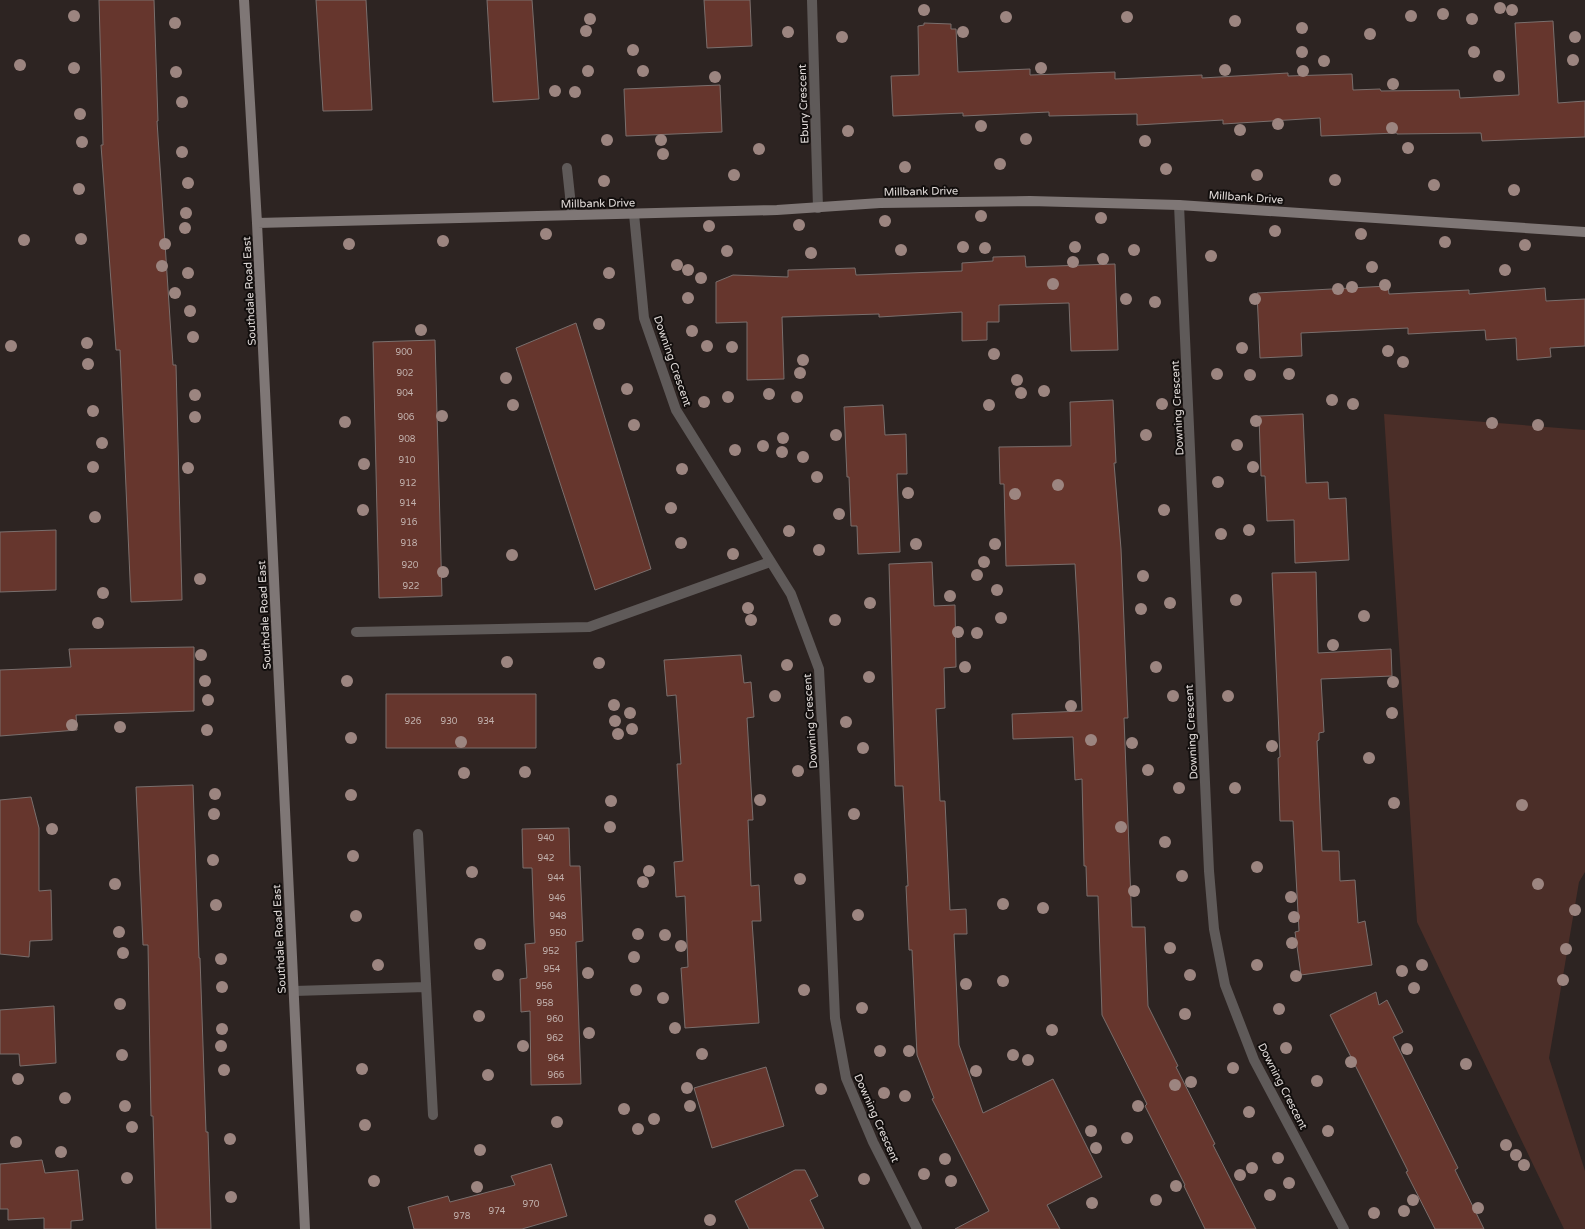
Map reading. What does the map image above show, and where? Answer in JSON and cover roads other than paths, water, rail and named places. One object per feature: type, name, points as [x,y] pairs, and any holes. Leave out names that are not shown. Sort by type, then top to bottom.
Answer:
[{"type":"street","name":"Southdale Road East","points":[[244,0],[257,223],[305,1229]]},
{"type":"street","name":"Ebury Crescent","points":[[812,0],[818,208]]},
{"type":"street","points":[[567,168],[572,215]]},
{"type":"street","name":"Millbank Drive","points":[[257,223],[634,214],[818,208],[880,203],[1030,201],[1180,205],[1585,232]]},
{"type":"street","name":"Downing Crescent","points":[[1180,205],[1209,871],[1214,929],[1225,985],[1254,1060],[1344,1229]]},
{"type":"street","name":"Downing Crescent","points":[[634,214],[644,318],[676,410],[791,594],[819,669],[835,1018],[846,1078],[873,1142],[917,1229]]},
{"type":"street","points":[[356,632],[589,627],[770,562]]},
{"type":"street","points":[[418,834],[433,1115]]},
{"type":"street","points":[[294,991],[426,987]]}]
